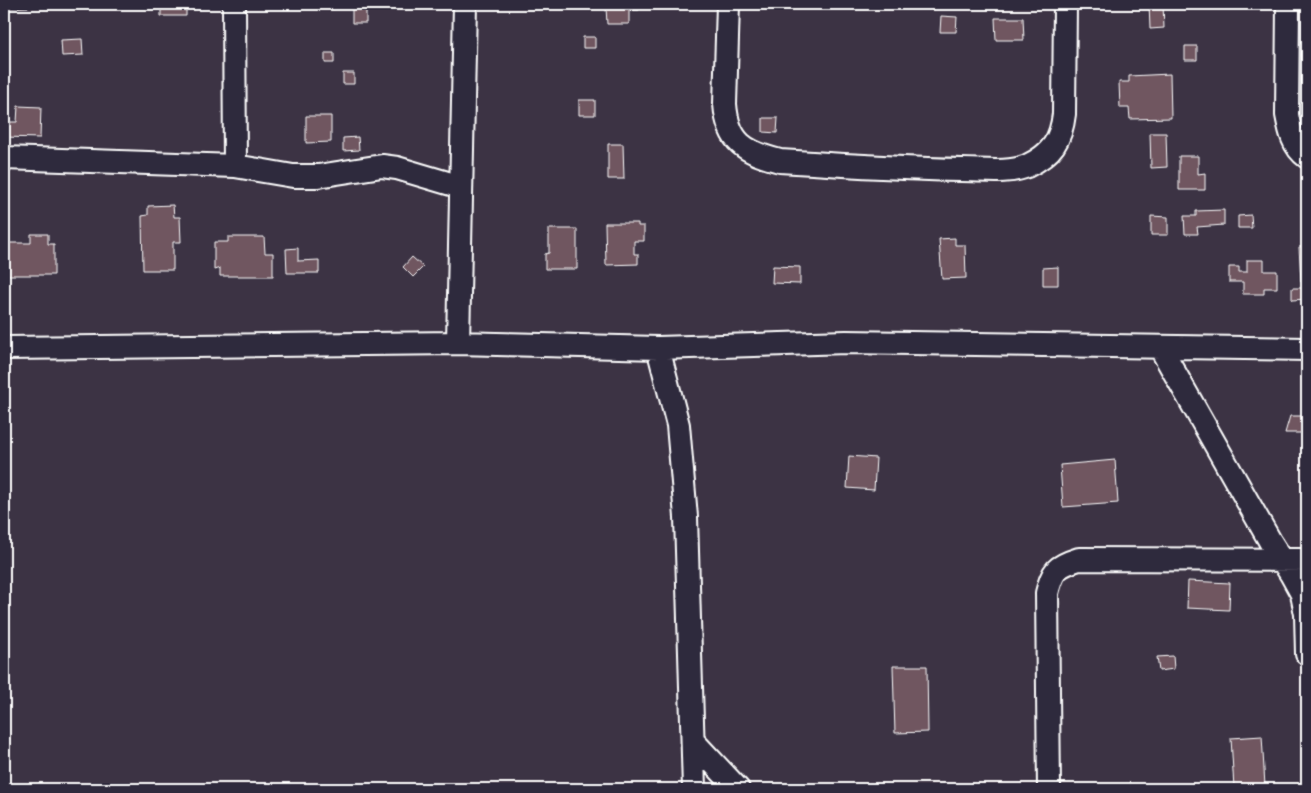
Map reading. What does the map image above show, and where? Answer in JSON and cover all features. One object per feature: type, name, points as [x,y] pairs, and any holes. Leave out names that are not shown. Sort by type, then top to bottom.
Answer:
[{"type":"street","points":[[234,4],[235,166]]},
{"type":"street","points":[[458,343],[465,4]]},
{"type":"street","points":[[728,4],[725,104],[727,121],[733,134],[750,151],[760,156],[790,162],[905,169],[1007,170],[1025,167],[1043,157],[1054,146],[1062,131],[1064,114],[1065,4]]},
{"type":"street","points":[[1288,4],[1288,115],[1290,132],[1296,145],[1307,157]]},
{"type":"street","points":[[4,158],[235,166],[293,176],[318,176],[382,166],[397,168],[461,187]]},
{"type":"street","points":[[4,348],[458,343],[658,348],[846,342],[1307,349]]},
{"type":"street","points":[[1160,347],[1291,574],[1305,603],[1307,654]]},
{"type":"street","points":[[658,348],[678,434],[686,517],[694,789]]},
{"type":"street","points":[[1049,789],[1047,593],[1051,576],[1060,565],[1079,559],[1307,560]]},
{"type":"street","points":[[693,741],[738,789]]},
{"type":"building","points":[[4,4],[28,4],[28,7],[4,8]]},
{"type":"building","points":[[73,4],[111,4],[111,5],[73,7]]},
{"type":"building","points":[[161,4],[186,4],[186,16],[161,16]]},
{"type":"building","points":[[320,4],[335,4],[335,9],[320,9]]},
{"type":"building","points":[[352,4],[370,4],[370,10],[366,10],[366,23],[352,23]]},
{"type":"building","points":[[611,4],[638,4],[639,10],[629,10],[629,24],[607,24],[606,7],[611,7]]},
{"type":"building","points":[[1149,4],[1163,4],[1164,28],[1150,29]]},
{"type":"building","points":[[941,16],[957,17],[956,32],[940,32]]},
{"type":"building","points":[[995,18],[1023,18],[1024,40],[996,40]]},
{"type":"building","points":[[583,37],[595,37],[595,48],[583,48]]},
{"type":"building","points":[[82,39],[83,55],[62,56],[61,40]]},
{"type":"building","points":[[1185,46],[1197,46],[1197,60],[1185,60]]},
{"type":"building","points":[[325,53],[334,53],[334,63],[325,63]]},
{"type":"building","points":[[343,73],[354,73],[354,84],[343,84]]},
{"type":"building","points":[[1170,74],[1171,118],[1130,119],[1129,108],[1120,108],[1119,82],[1129,82],[1129,76]]},
{"type":"building","points":[[579,100],[595,100],[595,115],[579,115]]},
{"type":"building","points":[[18,106],[41,107],[40,138],[4,137],[4,122],[17,122]]},
{"type":"building","points":[[306,116],[331,116],[331,142],[306,143]]},
{"type":"building","points":[[763,118],[778,118],[777,133],[763,132]]},
{"type":"building","points":[[1150,133],[1166,133],[1167,167],[1151,168]]},
{"type":"building","points":[[358,137],[359,150],[343,151],[343,138]]},
{"type":"building","points":[[608,144],[623,144],[624,179],[608,179]]},
{"type":"building","points":[[1179,156],[1198,156],[1198,174],[1205,173],[1205,190],[1179,190]]},
{"type":"building","points":[[173,205],[174,217],[180,217],[181,242],[173,242],[173,270],[143,270],[142,216],[148,215],[148,206]]},
{"type":"building","points":[[1224,210],[1224,225],[1197,227],[1198,234],[1185,234],[1184,216],[1196,216],[1196,211]]},
{"type":"building","points":[[1251,215],[1252,228],[1238,228],[1238,216]]},
{"type":"building","points":[[1151,216],[1168,217],[1168,235],[1151,235]]},
{"type":"building","points":[[605,223],[638,223],[638,226],[644,226],[644,241],[634,241],[634,254],[638,254],[638,264],[606,265]]},
{"type":"building","points":[[549,229],[577,229],[577,269],[545,269],[545,254],[549,253]]},
{"type":"building","points":[[31,234],[48,234],[48,244],[54,244],[54,275],[8,275],[7,243],[31,243]]},
{"type":"building","points":[[228,237],[264,237],[265,253],[273,253],[273,276],[220,276],[220,268],[214,270],[214,242],[228,242]]},
{"type":"building","points":[[955,238],[955,245],[965,245],[966,278],[942,279],[939,239]]},
{"type":"building","points":[[1307,246],[1307,281],[1301,282],[1299,247]]},
{"type":"building","points":[[298,248],[298,261],[319,260],[319,273],[287,273],[286,249]]},
{"type":"building","points":[[412,257],[423,267],[413,277],[403,267]]},
{"type":"building","points":[[1247,260],[1264,260],[1264,271],[1277,271],[1277,288],[1264,288],[1264,294],[1243,294],[1243,282],[1229,282],[1229,267],[1239,267],[1239,272],[1247,272]]},
{"type":"building","points":[[773,266],[800,267],[800,284],[772,283]]},
{"type":"building","points":[[1058,267],[1058,285],[1043,285],[1043,268]]},
{"type":"building","points":[[1292,288],[1306,288],[1307,299],[1292,300]]},
{"type":"building","points":[[1290,416],[1307,416],[1307,433],[1285,433]]},
{"type":"building","points":[[849,456],[876,458],[874,490],[847,488]]},
{"type":"building","points":[[1115,460],[1118,503],[1063,507],[1060,465]]},
{"type":"building","points":[[1188,581],[1230,583],[1229,610],[1187,608]]},
{"type":"building","points":[[1173,656],[1174,669],[1159,671],[1157,657]]},
{"type":"building","points":[[893,666],[927,666],[928,732],[895,733]]},
{"type":"building","points":[[1262,736],[1265,786],[1234,788],[1231,738]]}]
